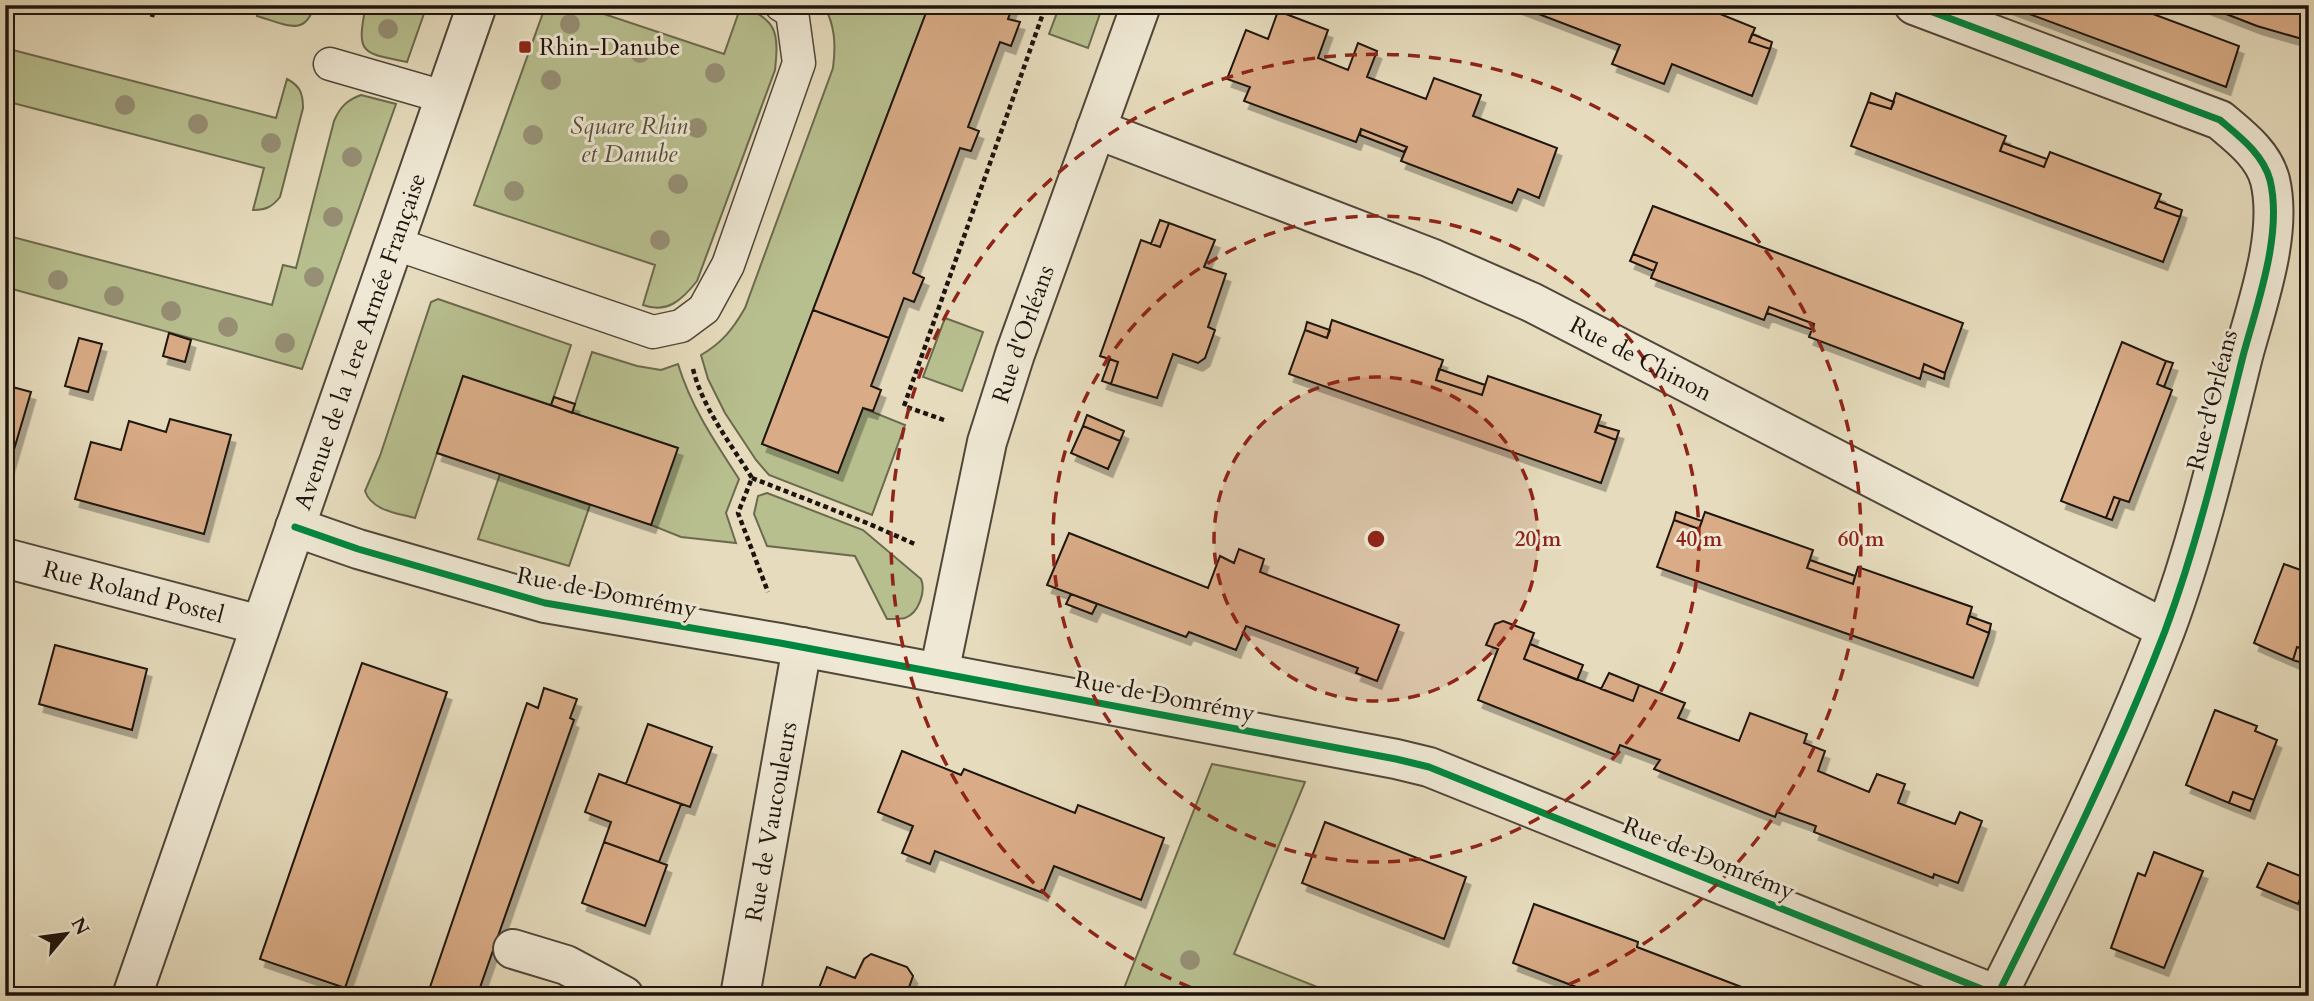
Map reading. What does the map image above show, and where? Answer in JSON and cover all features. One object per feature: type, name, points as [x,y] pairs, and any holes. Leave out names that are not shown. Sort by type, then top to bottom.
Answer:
[{"type":"street","name":"Avenue de la 1ere Armée Française","points":[[132,996],[477,5]]},
{"type":"street","name":"Rue d'Orléans","points":[[939,673],[987,442],[1015,354],[1141,5]]},
{"type":"street","name":"Rue d'Orléans","points":[[1914,5],[2220,120],[2255,151],[2269,178],[2274,208],[2269,257],[2201,522],[2165,629],[2087,815],[1998,995]]},
{"type":"street","name":"Rue de Chinon","points":[[1096,130],[1431,258],[1531,302],[2165,629]]},
{"type":"street","name":"Rue de Domrémy","points":[[295,527],[358,549],[545,603],[802,647],[1383,756],[1429,767],[1998,995]]},
{"type":"street","name":"Rue Roland Postel","points":[[5,558],[261,625]]},
{"type":"street","name":"Rue de Vaucouleurs","points":[[740,996],[802,647]]},
{"type":"street","points":[[513,948],[566,965],[624,996]]},
{"type":"lane","points":[[393,243],[653,332],[681,327],[704,309],[728,265],[799,63],[792,12],[781,5]]},
{"type":"lane","points":[[330,64],[444,97]]},
{"type":"path","points":[[152,17],[155,5]]},
{"type":"path","points":[[953,424],[904,406],[1046,5]]},
{"type":"path","points":[[691,363],[696,384],[752,478],[923,548]]},
{"type":"path","points":[[752,478],[738,513],[769,594]]},
{"type":"green space","points":[[260,5],[314,5],[305,22],[292,26],[257,16]]},
{"type":"green space","points":[[366,5],[380,5],[408,13],[411,5],[427,5],[407,62],[371,53],[366,48],[362,42],[362,33]]},
{"type":"green space","name":"Square Rhin et Danube","points":[[549,5],[577,5],[724,54],[741,6],[762,16],[773,29],[776,46],[775,70],[697,281],[680,299],[667,306],[659,308],[643,305],[655,265],[474,205],[544,10]]},
{"type":"green space","points":[[824,5],[929,5],[762,444],[838,472],[863,408],[905,425],[872,515],[769,475],[725,413],[708,379],[701,355],[726,335],[745,308],[833,68],[834,35]]},
{"type":"green space","points":[[1060,5],[1103,5],[1088,48],[1049,34]]},
{"type":"green space","points":[[5,48],[276,118],[287,79],[300,90],[303,108],[280,197],[268,207],[253,210],[264,168],[5,101]]},
{"type":"green space","points":[[361,95],[396,104],[302,369],[5,287],[5,235],[272,305],[283,265],[296,268],[334,121],[344,105]]},
{"type":"green space","points":[[438,299],[571,345],[551,405],[463,376],[415,518],[379,507],[368,498],[365,491],[380,456],[431,302]]},
{"type":"green space","points":[[945,318],[983,332],[962,391],[923,377]]},
{"type":"green space","points":[[592,352],[637,366],[661,370],[678,364],[697,410],[739,479],[726,513],[736,543],[681,537],[651,525],[677,448],[572,413]]},
{"type":"green space","points":[[500,474],[590,505],[569,566],[478,539]]},
{"type":"green space","points":[[767,493],[863,530],[921,579],[922,595],[918,607],[905,618],[887,619],[855,556],[767,546],[754,514],[758,496]]},
{"type":"green space","points":[[1212,764],[1305,782],[1234,954],[1340,996],[1121,996]]},
{"type":"building","points":[[929,5],[1013,5],[1008,19],[1020,22],[1011,46],[1000,42],[968,127],[979,131],[971,151],[960,148],[913,273],[924,278],[914,302],[904,298],[889,338],[813,310]]},
{"type":"building","points":[[1515,5],[1698,5],[1755,28],[1749,42],[1770,49],[1752,96],[1672,64],[1664,84],[1612,64],[1620,45]]},
{"type":"building","points":[[2005,5],[2129,5],[2239,46],[2226,87]]},
{"type":"building","points":[[2203,5],[2309,5],[2309,41],[2257,26]]},
{"type":"building","points":[[1278,11],[1328,30],[1318,58],[1348,70],[1358,43],[1377,51],[1367,77],[1426,99],[1434,78],[1481,95],[1473,116],[1557,148],[1539,198],[1518,189],[1512,203],[1401,161],[1407,147],[1361,129],[1356,142],[1244,101],[1250,87],[1227,79],[1246,30],[1268,39]]},
{"type":"building","points":[[1752,34],[1772,42],[1770,49],[1749,42]]},
{"type":"building","points":[[1871,93],[1894,102],[1891,109],[1868,102]]},
{"type":"building","points":[[1896,93],[2006,136],[2000,151],[2044,167],[2050,152],[2161,194],[2155,208],[2180,217],[2163,262],[1851,146],[1868,102],[1891,109]]},
{"type":"building","points":[[1361,129],[1407,147],[1404,152],[1360,135]]},
{"type":"building","points":[[2003,143],[2047,159],[2044,167],[2000,151]]},
{"type":"building","points":[[2158,201],[2182,210],[2180,217],[2155,208]]},
{"type":"building","points":[[1653,206],[1963,323],[1945,373],[1924,364],[1920,379],[1809,337],[1814,324],[1769,307],[1764,320],[1651,278],[1657,263],[1633,254]]},
{"type":"building","points":[[1160,220],[1169,223],[1160,247],[1151,244]]},
{"type":"building","points":[[1169,223],[1215,240],[1204,267],[1226,274],[1208,327],[1215,330],[1205,358],[1198,363],[1173,354],[1157,398],[1111,384],[1118,362],[1100,356],[1141,240],[1160,247]]},
{"type":"building","points":[[1633,254],[1657,263],[1654,271],[1630,261]]},
{"type":"building","points":[[1769,307],[1814,324],[1813,330],[1767,313]]},
{"type":"building","points":[[813,310],[889,338],[871,386],[881,390],[873,411],[863,408],[838,473],[762,444]]},
{"type":"building","points":[[1332,320],[1443,360],[1436,380],[1482,395],[1488,376],[1601,415],[1595,432],[1616,440],[1601,483],[1289,374],[1305,330],[1327,338]]},
{"type":"building","points":[[1307,322],[1330,330],[1327,338],[1305,330]]},
{"type":"building","points":[[169,333],[191,340],[185,362],[163,356]]},
{"type":"building","points":[[79,338],[102,344],[88,392],[65,386]]},
{"type":"building","points":[[2122,342],[2166,361],[2157,384],[2172,390],[2129,502],[2114,497],[2106,518],[2061,501]]},
{"type":"building","points":[[1110,359],[1118,362],[1111,384],[1102,381]]},
{"type":"building","points":[[2166,361],[2173,363],[2164,387],[2157,384]]},
{"type":"building","points":[[1924,364],[1945,373],[1944,379],[1922,371]]},
{"type":"building","points":[[1439,369],[1485,385],[1482,395],[1436,380]]},
{"type":"building","points":[[463,376],[678,448],[651,525],[437,453]]},
{"type":"building","points":[[5,385],[31,392],[5,480]]},
{"type":"building","points":[[554,397],[575,404],[572,413],[551,405]]},
{"type":"building","points":[[1087,415],[1124,431],[1120,441],[1083,426]]},
{"type":"building","points":[[170,419],[231,435],[204,534],[75,499],[91,442],[121,450],[129,421],[166,432]]},
{"type":"building","points":[[1598,425],[1619,431],[1616,440],[1595,432]]},
{"type":"building","points":[[1083,426],[1120,441],[1108,469],[1071,453]]},
{"type":"building","points":[[2114,497],[2120,499],[2112,520],[2106,518]]},
{"type":"building","points":[[1676,512],[1702,521],[1699,529],[1674,520]]},
{"type":"building","points":[[1705,512],[1813,550],[1807,568],[1853,584],[1858,567],[1972,607],[1967,624],[1989,633],[1973,678],[1657,567],[1674,520],[1699,529]]},
{"type":"building","points":[[1069,533],[1208,588],[1220,556],[1234,563],[1239,549],[1264,559],[1260,572],[1399,625],[1377,681],[1356,673],[1358,668],[1246,626],[1236,650],[1189,632],[1186,637],[1047,585]]},
{"type":"building","points":[[1810,560],[1855,576],[1853,584],[1807,568]]},
{"type":"building","points":[[2284,564],[2309,573],[2309,651],[2297,647],[2293,660],[2254,643]]},
{"type":"building","points":[[1071,594],[1097,604],[1092,614],[1066,604]]},
{"type":"building","points":[[1969,616],[1991,624],[1989,633],[1967,624]]},
{"type":"building","points":[[1503,621],[1534,633],[1524,659],[1633,701],[1639,685],[1685,703],[1678,718],[1739,741],[1750,713],[1807,734],[1804,743],[1825,751],[1818,771],[1869,792],[1877,774],[1905,784],[1898,803],[1955,824],[1960,812],[1982,821],[1958,883],[1934,874],[1933,878],[1814,832],[1816,826],[1777,812],[1775,817],[1654,769],[1660,760],[1620,745],[1616,755],[1478,700],[1498,649],[1486,645],[1495,624]]},
{"type":"building","points":[[1530,644],[1583,665],[1577,680],[1524,659]]},
{"type":"building","points":[[55,645],[147,669],[132,730],[39,704]]},
{"type":"building","points":[[2297,647],[2309,651],[2309,665],[2293,660]]},
{"type":"building","points":[[362,663],[447,692],[345,988],[260,959]]},
{"type":"building","points":[[1609,673],[1639,685],[1633,701],[1601,689]]},
{"type":"building","points":[[544,688],[577,699],[570,718],[574,720],[477,996],[427,996],[527,703],[538,708]]},
{"type":"building","points":[[2215,710],[2257,726],[2255,731],[2277,740],[2254,800],[2233,792],[2229,803],[2186,785]]},
{"type":"building","points":[[648,724],[712,747],[690,807],[626,784]]},
{"type":"building","points":[[902,751],[961,775],[964,769],[1075,813],[1078,805],[1164,838],[1141,900],[1054,866],[1043,893],[935,851],[930,864],[902,853],[913,826],[878,812]]},
{"type":"building","points":[[599,774],[681,804],[659,862],[604,842],[611,822],[585,812]]},
{"type":"building","points":[[2233,792],[2254,800],[2250,811],[2229,803]]},
{"type":"building","points":[[1325,822],[1466,877],[1444,939],[1302,883]]},
{"type":"building","points":[[604,842],[667,865],[645,926],[582,903]]},
{"type":"building","points":[[2154,852],[2203,871],[2164,968],[2111,948],[2138,873],[2145,876]]},
{"type":"building","points":[[2268,863],[2308,879],[2298,904],[2257,887]]},
{"type":"building","points":[[1534,904],[1638,942],[1637,947],[1765,996],[1600,996],[1513,963]]},
{"type":"building","points":[[871,954],[907,967],[913,976],[906,996],[816,996],[827,967],[855,978],[864,959]]},
{"type":"cycle path","points":[[1914,5],[2220,120],[2250,147],[2262,162],[2270,180],[2273,201],[2267,269],[2208,495],[2177,597],[2107,770],[1997,996]]},
{"type":"cycle path","points":[[295,527],[358,549],[545,603],[780,643],[1429,767],[1999,996]]},
{"type":"place","name":"Rhin-Danube","points":[[525,47]]}]
